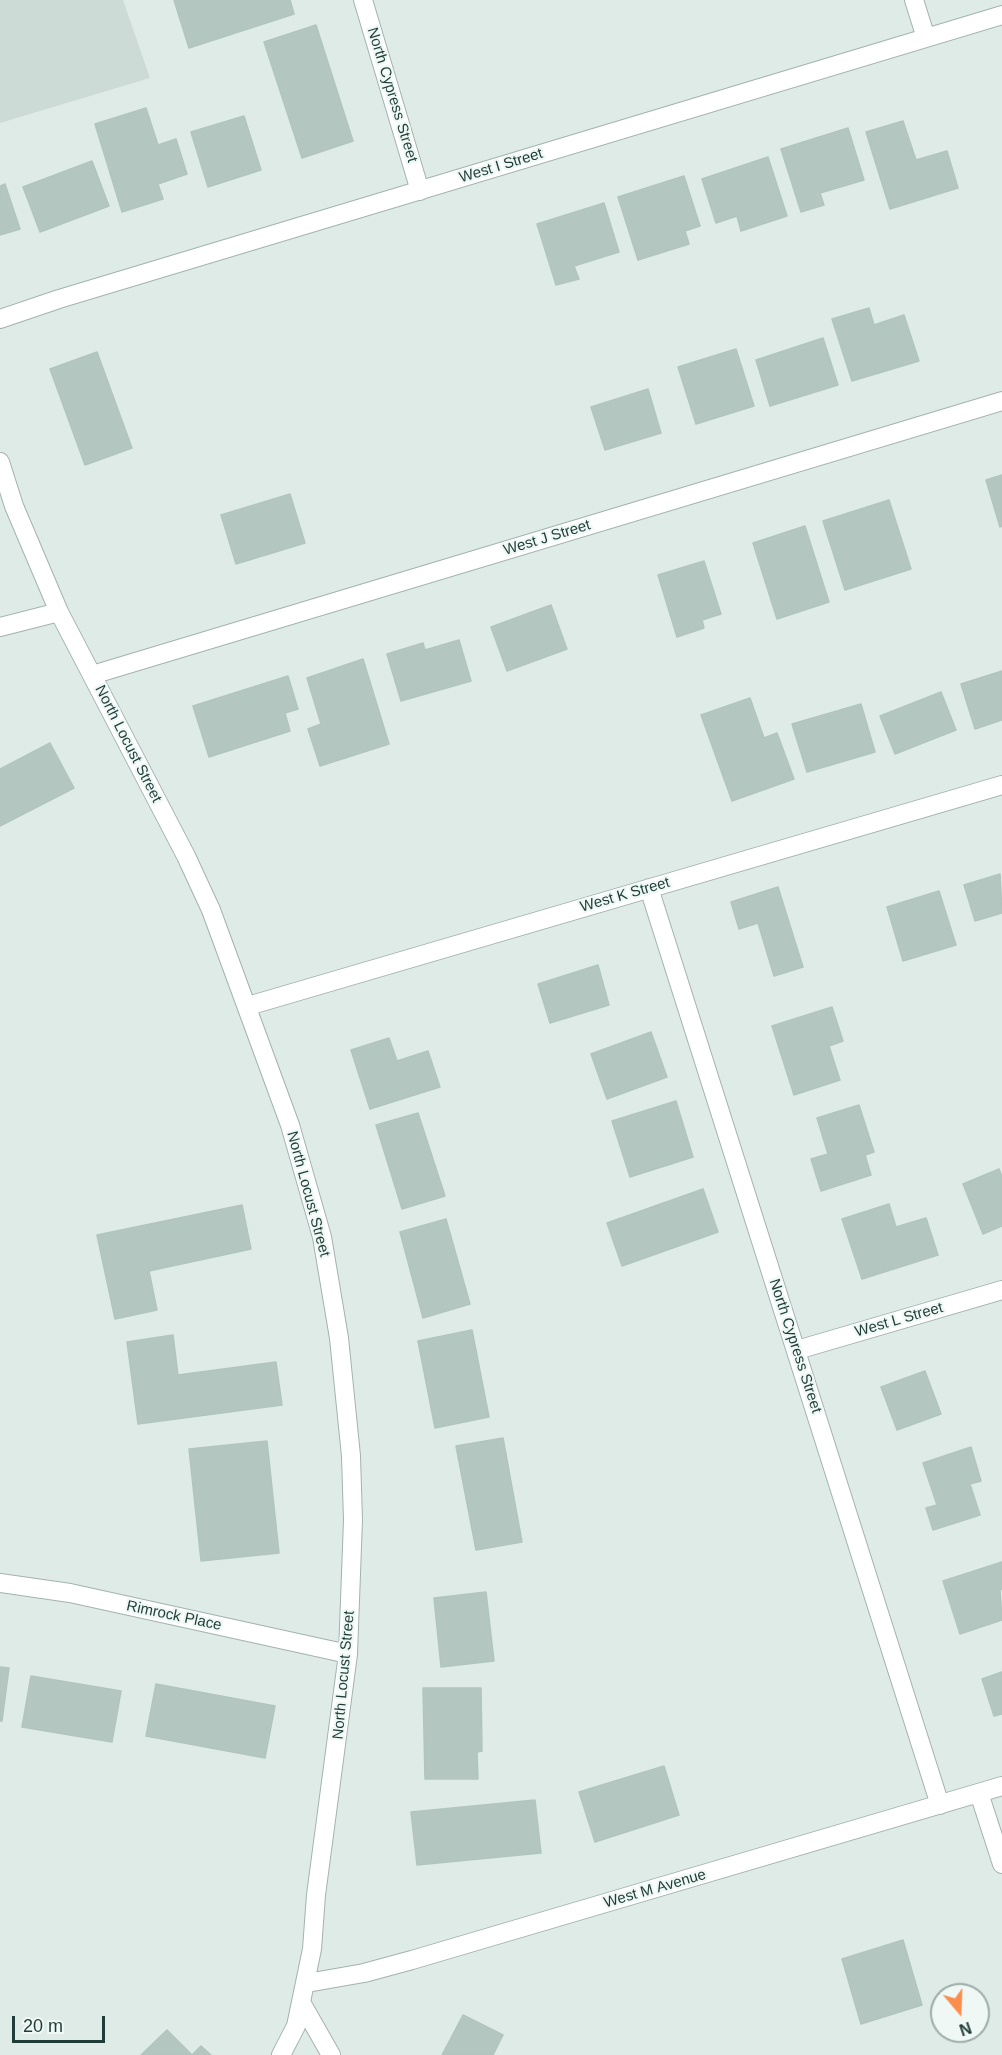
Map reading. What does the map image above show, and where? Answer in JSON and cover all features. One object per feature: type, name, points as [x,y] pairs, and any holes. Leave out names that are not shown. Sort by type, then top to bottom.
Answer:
[{"type":"street","name":"North Cypress Street","points":[[363,0],[420,190]]},
{"type":"street","points":[[914,0],[926,38]]},
{"type":"street","name":"West I Street","points":[[0,319],[1002,15]]},
{"type":"street","name":"West J Street","points":[[92,675],[1002,401]]},
{"type":"street","name":"North Locust Street","points":[[0,462],[22,528],[59,612],[186,856],[210,910],[248,1005],[290,1125],[322,1237],[339,1338],[351,1456],[353,1520],[348,1654],[307,1983],[302,2004]]},
{"type":"street","points":[[0,627],[59,612]]},
{"type":"street","name":"West K Street","points":[[248,1005],[1002,785]]},
{"type":"street","name":"North Cypress Street","points":[[649,888],[940,1805]]},
{"type":"street","name":"West L Street","points":[[797,1350],[1002,1290]]},
{"type":"street","name":"Rimrock Place","points":[[0,1583],[70,1593],[348,1654]]},
{"type":"street","name":"West M Avenue","points":[[307,1983],[364,1973],[412,1960],[1002,1786]]},
{"type":"street","points":[[979,1793],[1002,1864]]},
{"type":"street","points":[[281,2055],[296,2026],[302,2004]]},
{"type":"street","points":[[302,2004],[331,2055]]},
{"type":"shaded area","points":[[0,0],[123,0],[150,78],[0,123]]},
{"type":"building","points":[[174,0],[290,0],[294,14],[189,48]]},
{"type":"building","points":[[316,25],[353,141],[302,158],[264,42]]},
{"type":"building","points":[[146,108],[158,145],[176,139],[187,174],[158,184],[163,199],[122,212],[95,124]]},
{"type":"building","points":[[244,116],[261,170],[208,187],[191,132]]},
{"type":"building","points":[[903,121],[916,160],[947,151],[958,188],[890,209],[866,132]]},
{"type":"building","points":[[848,128],[864,180],[820,193],[824,205],[801,212],[781,149]]},
{"type":"building","points":[[768,157],[787,216],[741,231],[737,216],[716,223],[702,179]]},
{"type":"building","points":[[92,161],[109,206],[40,232],[23,187]]},
{"type":"building","points":[[684,176],[700,226],[685,231],[689,244],[638,260],[618,197]]},
{"type":"building","points":[[5,184],[20,229],[0,235],[0,186]]},
{"type":"building","points":[[604,203],[619,252],[574,266],[579,279],[556,285],[537,224]]},
{"type":"building","points":[[869,308],[874,325],[904,315],[919,361],[852,381],[832,319]]},
{"type":"building","points":[[823,338],[838,385],[770,406],[756,360]]},
{"type":"building","points":[[736,349],[754,406],[696,424],[678,367]]},
{"type":"building","points":[[97,352],[132,448],[85,465],[50,369]]},
{"type":"building","points":[[648,389],[661,433],[605,450],[591,407]]},
{"type":"building","points":[[1002,475],[1002,526],[1000,527],[986,480]]},
{"type":"building","points":[[290,494],[305,543],[236,564],[221,515]]},
{"type":"building","points":[[889,500],[911,569],[845,590],[823,521]]},
{"type":"building","points":[[805,526],[829,602],[777,619],[753,543]]},
{"type":"building","points":[[704,561],[721,614],[702,620],[704,628],[677,637],[658,575]]},
{"type":"building","points":[[551,605],[567,649],[507,671],[491,627]]},
{"type":"building","points":[[459,640],[471,681],[401,701],[387,654],[423,643],[425,650]]},
{"type":"building","points":[[363,659],[389,744],[320,766],[308,729],[321,724],[307,678]]},
{"type":"building","points":[[1002,671],[1002,720],[975,729],[961,684]]},
{"type":"building","points":[[288,676],[298,709],[285,713],[290,731],[209,757],[193,706]]},
{"type":"building","points":[[941,692],[956,730],[895,754],[880,716]]},
{"type":"building","points":[[750,698],[764,738],[777,733],[794,779],[732,801],[701,715]]},
{"type":"building","points":[[861,704],[875,752],[807,772],[792,724]]},
{"type":"building","points":[[50,743],[74,788],[0,826],[0,769]]},
{"type":"building","points":[[1000,874],[1002,913],[975,921],[964,885]]},
{"type":"building","points":[[778,887],[803,967],[774,976],[758,923],[739,929],[731,902]]},
{"type":"building","points":[[939,891],[956,945],[903,961],[887,907]]},
{"type":"building","points":[[598,965],[609,1005],[550,1023],[538,984]]},
{"type":"building","points":[[832,1007],[843,1041],[829,1046],[840,1080],[794,1095],[772,1026]]},
{"type":"building","points":[[651,1032],[667,1077],[607,1099],[591,1054]]},
{"type":"building","points":[[389,1038],[397,1061],[428,1051],[440,1087],[370,1109],[351,1050]]},
{"type":"building","points":[[676,1101],[693,1157],[630,1177],[612,1121]]},
{"type":"building","points":[[859,1105],[874,1152],[865,1155],[871,1175],[821,1191],[811,1159],[828,1154],[817,1118]]},
{"type":"building","points":[[418,1113],[445,1196],[402,1209],[376,1125]]},
{"type":"building","points":[[999,1169],[1002,1177],[1002,1226],[983,1234],[963,1184]]},
{"type":"building","points":[[703,1189],[718,1232],[622,1266],[607,1223]]},
{"type":"building","points":[[889,1204],[896,1227],[926,1218],[938,1255],[862,1279],[842,1219]]},
{"type":"building","points":[[242,1205],[251,1249],[149,1271],[157,1310],[115,1319],[97,1235]]},
{"type":"building","points":[[446,1219],[470,1304],[423,1318],[400,1232]]},
{"type":"building","points":[[472,1330],[489,1417],[435,1428],[418,1341]]},
{"type":"building","points":[[173,1335],[178,1375],[276,1362],[282,1405],[138,1424],[127,1342]]},
{"type":"building","points":[[925,1371],[941,1414],[897,1430],[881,1387]]},
{"type":"building","points":[[503,1438],[522,1542],[476,1550],[456,1446]]},
{"type":"building","points":[[267,1441],[279,1553],[201,1561],[189,1449]]},
{"type":"building","points":[[971,1447],[981,1481],[970,1484],[980,1515],[933,1530],[926,1508],[937,1505],[923,1463]]},
{"type":"building","points":[[1002,1562],[1002,1589],[1000,1590],[1002,1620],[960,1634],[943,1581]]},
{"type":"building","points":[[486,1592],[494,1661],[441,1667],[434,1598]]},
{"type":"building","points":[[0,1667],[9,1668],[2,1721],[0,1721]]},
{"type":"building","points":[[1002,1672],[1002,1714],[994,1716],[982,1679]]},
{"type":"building","points":[[31,1676],[121,1691],[112,1742],[22,1727]]},
{"type":"building","points":[[156,1684],[275,1706],[265,1758],[146,1736]]},
{"type":"building","points":[[423,1688],[481,1688],[482,1751],[477,1752],[478,1779],[425,1779]]},
{"type":"building","points":[[664,1766],[679,1815],[595,1842],[579,1792]]},
{"type":"building","points":[[535,1800],[541,1853],[417,1865],[411,1812]]},
{"type":"building","points":[[903,1940],[922,2005],[861,2024],[842,1959]]},
{"type":"building","points":[[463,2015],[503,2035],[493,2055],[442,2055]]},
{"type":"building","points":[[167,2030],[192,2055],[141,2055]]},
{"type":"building","points":[[201,2046],[211,2055],[192,2055]]}]
